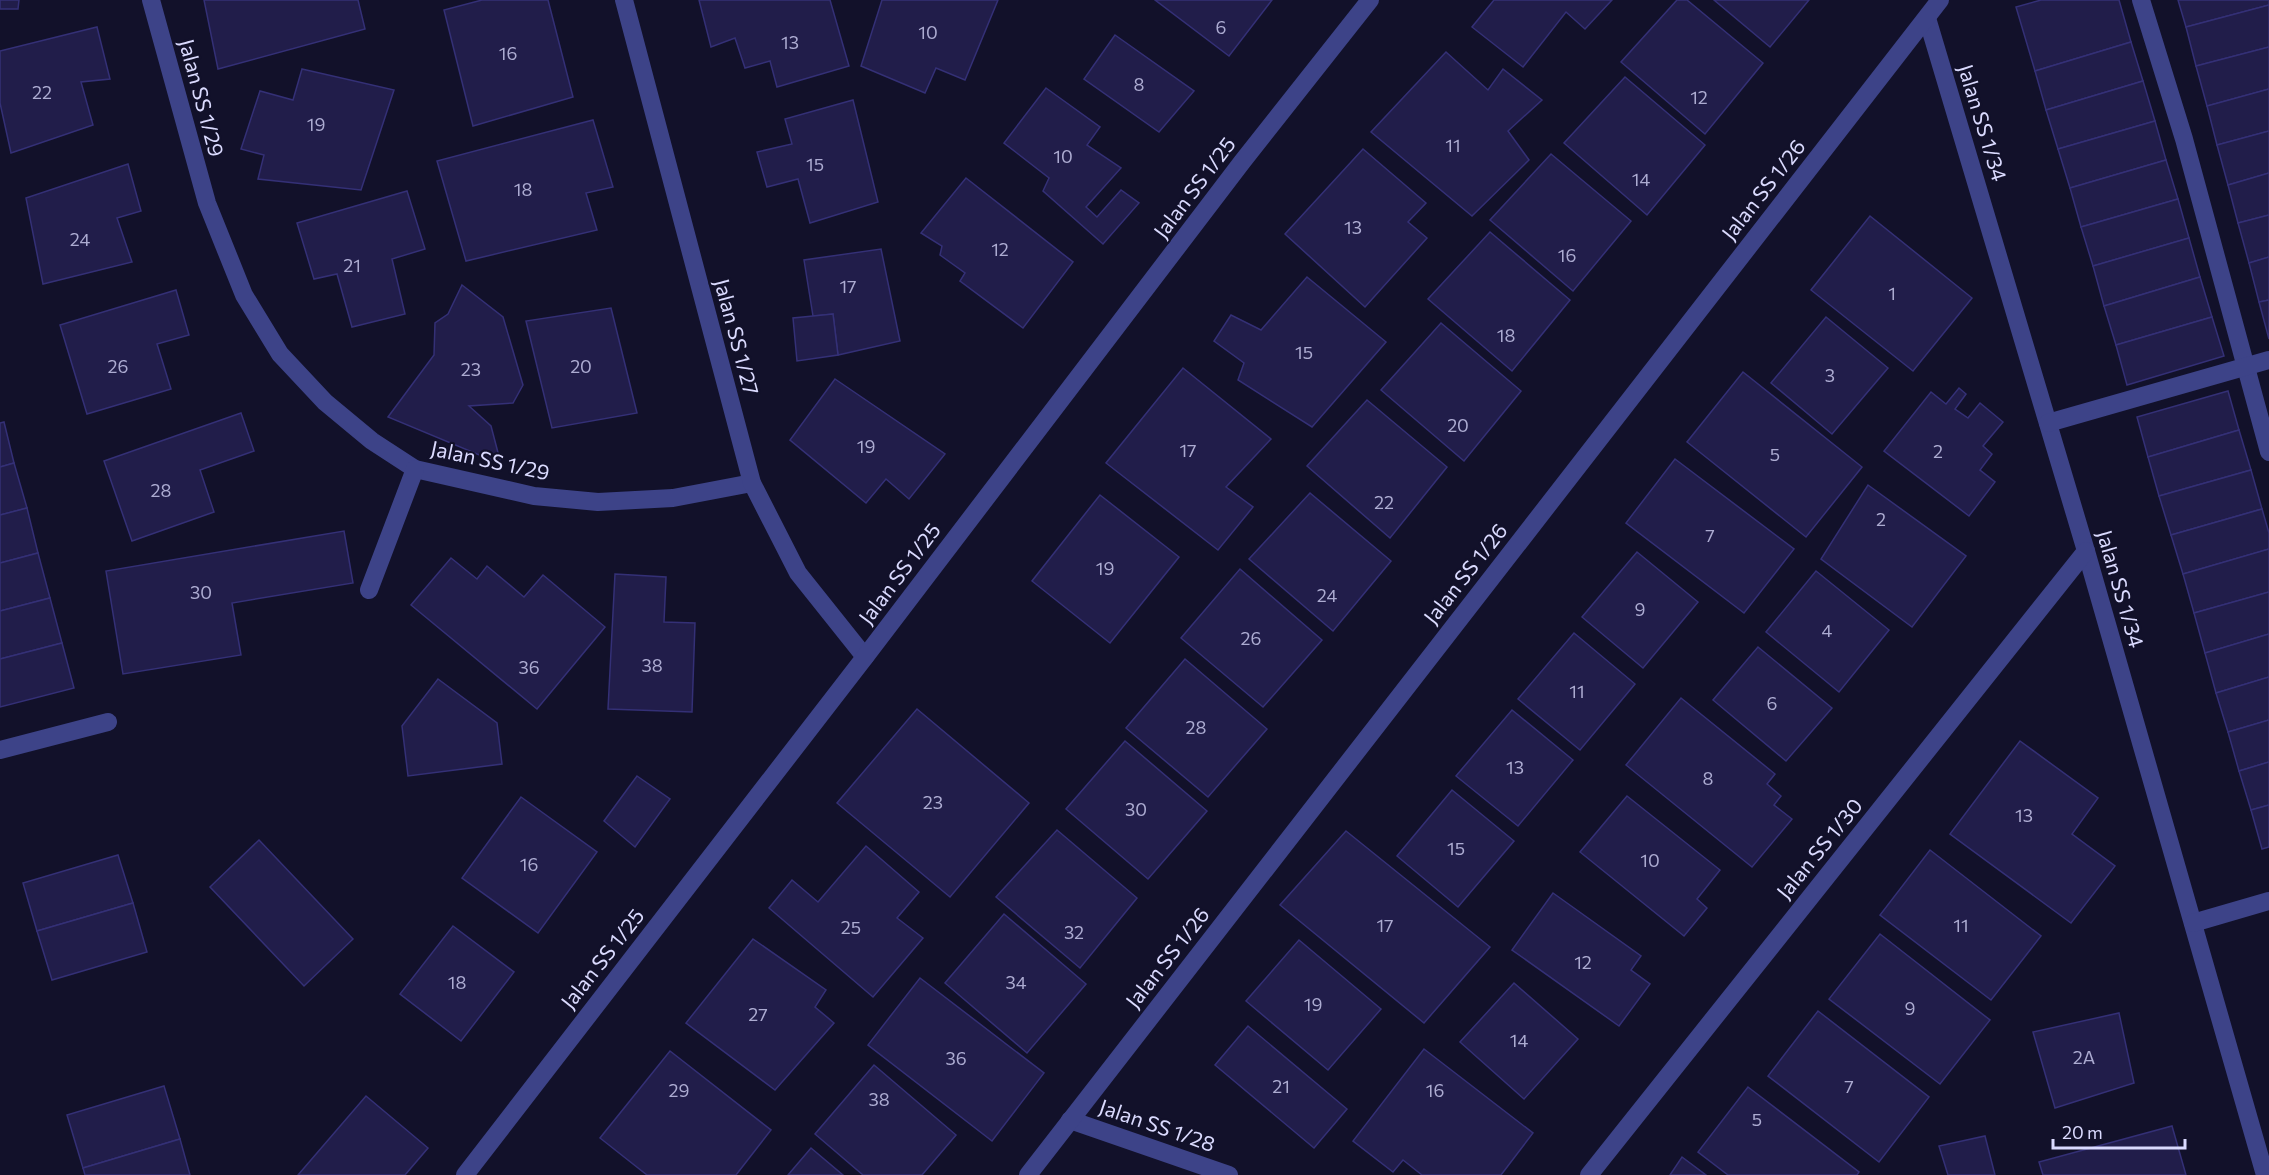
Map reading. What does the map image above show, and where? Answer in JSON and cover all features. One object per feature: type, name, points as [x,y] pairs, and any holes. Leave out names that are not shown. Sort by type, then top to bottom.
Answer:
[{"type":"street","name":"Jalan SS 1/29","points":[[151,0],[207,203],[244,295],[280,354],[325,402],[372,441],[415,469],[534,496],[598,502],[673,498],[752,483]]},
{"type":"street","name":"Jalan SS 1/27","points":[[624,0],[752,483],[798,573],[866,657]]},
{"type":"street","name":"Jalan SS 1/25","points":[[465,1175],[866,657],[1235,172],[1370,0]]},
{"type":"street","name":"Jalan SS 1/26","points":[[1028,1175],[1940,0]]},
{"type":"street","points":[[2140,0],[2184,139],[2269,452]]},
{"type":"street","name":"Jalan SS 1/34","points":[[1927,18],[2086,551],[2265,1175]]},
{"type":"street","points":[[2048,423],[2269,360]]},
{"type":"street","points":[[369,590],[415,469]]},
{"type":"street","name":"Jalan SS 1/30","points":[[1589,1175],[2086,551]]},
{"type":"street","points":[[0,750],[108,722]]},
{"type":"street","points":[[2193,923],[2269,901]]},
{"type":"street","name":"Jalan SS 1/28","points":[[1070,1120],[1229,1175]]},
{"type":"building","points":[[0,0],[19,0],[18,9],[0,9]]},
{"type":"building","points":[[204,0],[358,0],[365,29],[218,69]]},
{"type":"building","points":[[482,0],[548,0],[573,97],[473,126],[444,10]]},
{"type":"building","points":[[699,0],[830,0],[849,66],[777,87],[770,61],[745,68],[735,38],[711,47]]},
{"type":"building","points":[[882,0],[998,0],[965,80],[936,68],[925,93],[861,66]]},
{"type":"building","points":[[1155,0],[1272,0],[1229,56]]},
{"type":"building","points":[[1494,0],[1612,0],[1585,29],[1566,12],[1523,67],[1472,27]]},
{"type":"building","points":[[1677,0],[1687,0],[1763,63],[1705,134],[1621,62]]},
{"type":"building","points":[[1714,0],[1809,0],[1770,47]]},
{"type":"building","points":[[2041,0],[2119,0],[2131,42],[2035,71],[2016,7]]},
{"type":"building","points":[[2178,0],[2269,0],[2269,5],[2186,27]]},
{"type":"building","points":[[2269,5],[2269,47],[2196,66],[2186,27]]},
{"type":"building","points":[[97,27],[110,79],[81,82],[93,125],[11,153],[0,103],[0,51]]},
{"type":"building","points":[[1115,35],[1194,91],[1159,132],[1084,79]]},
{"type":"building","points":[[2131,42],[2143,81],[2046,110],[2035,71]]},
{"type":"building","points":[[2269,47],[2269,89],[2207,106],[2196,66]]},
{"type":"building","points":[[1446,52],[1488,90],[1503,69],[1542,100],[1508,131],[1529,160],[1472,216],[1371,132]]},
{"type":"building","points":[[302,69],[394,90],[361,190],[258,179],[264,155],[241,149],[260,91],[293,100]]},
{"type":"building","points":[[1625,77],[1705,145],[1647,215],[1564,143]]},
{"type":"building","points":[[2143,81],[2155,121],[2058,149],[2046,110]]},
{"type":"building","points":[[1046,88],[1100,127],[1087,145],[1121,168],[1086,207],[1097,217],[1121,190],[1139,203],[1103,244],[1043,191],[1049,178],[1004,143]]},
{"type":"building","points":[[2269,89],[2269,131],[2217,145],[2207,106]]},
{"type":"building","points":[[853,100],[878,202],[810,223],[798,179],[767,187],[757,152],[792,144],[785,119]]},
{"type":"building","points":[[593,120],[613,187],[586,193],[597,230],[466,261],[437,161]]},
{"type":"building","points":[[2155,121],[2166,160],[2070,188],[2058,149]]},
{"type":"building","points":[[2269,131],[2269,173],[2228,185],[2217,145]]},
{"type":"building","points":[[1363,149],[1426,203],[1408,222],[1427,238],[1365,307],[1285,234]]},
{"type":"building","points":[[1551,154],[1631,221],[1573,291],[1490,220]]},
{"type":"building","points":[[2166,160],[2178,199],[2081,227],[2070,188]]},
{"type":"building","points":[[128,164],[141,211],[117,218],[132,262],[43,284],[26,198]]},
{"type":"building","points":[[2269,173],[2269,215],[2238,223],[2228,185]]},
{"type":"building","points":[[966,178],[1073,262],[1023,328],[960,281],[965,273],[940,255],[942,246],[921,233]]},
{"type":"building","points":[[407,191],[425,249],[392,259],[405,314],[352,327],[337,274],[314,279],[297,223]]},
{"type":"building","points":[[2178,199],[2189,238],[2093,266],[2081,227]]},
{"type":"building","points":[[2269,215],[2269,257],[2249,263],[2238,223]]},
{"type":"building","points":[[1870,216],[1972,298],[1913,371],[1811,290]]},
{"type":"building","points":[[1490,232],[1570,300],[1512,371],[1428,299]]},
{"type":"building","points":[[2189,238],[2200,277],[2104,306],[2093,266]]},
{"type":"building","points":[[881,249],[900,341],[838,355],[833,314],[813,316],[804,260]]},
{"type":"building","points":[[2269,257],[2269,300],[2259,302],[2249,263]]},
{"type":"building","points":[[1307,277],[1386,342],[1312,427],[1238,380],[1244,363],[1214,341],[1231,315],[1261,330]]},
{"type":"building","points":[[2200,277],[2212,317],[2116,345],[2104,306]]},
{"type":"building","points":[[462,285],[503,317],[523,385],[513,403],[469,406],[491,426],[501,464],[388,417],[434,355],[435,323],[448,314]]},
{"type":"building","points":[[176,290],[189,335],[157,344],[171,389],[87,414],[60,325]]},
{"type":"building","points":[[2269,300],[2269,339],[2259,302]]},
{"type":"building","points":[[611,308],[637,413],[552,428],[526,321]]},
{"type":"building","points":[[833,314],[838,355],[797,361],[793,318]]},
{"type":"building","points":[[1826,317],[1888,368],[1832,434],[1771,383]]},
{"type":"building","points":[[2212,317],[2224,356],[2127,385],[2116,345]]},
{"type":"building","points":[[1441,323],[1521,391],[1464,461],[1381,390]]},
{"type":"building","points":[[1183,368],[1271,439],[1226,487],[1253,507],[1218,550],[1106,463]]},
{"type":"building","points":[[1743,372],[1862,467],[1806,537],[1687,442]]},
{"type":"building","points":[[835,379],[945,454],[909,499],[886,479],[866,503],[790,440]]},
{"type":"building","points":[[1959,388],[1966,394],[1955,409],[1968,418],[1980,403],[2003,422],[1983,446],[1992,454],[1980,470],[1995,482],[1969,516],[1884,451],[1931,392],[1946,404]]},
{"type":"building","points":[[2228,391],[2239,430],[2148,457],[2137,417]]},
{"type":"building","points":[[1367,400],[1447,467],[1390,538],[1307,466]]},
{"type":"building","points":[[241,413],[254,451],[200,470],[214,512],[132,541],[104,461]]},
{"type":"building","points":[[4,422],[14,463],[0,467],[0,423]]},
{"type":"building","points":[[2239,430],[2251,470],[2159,496],[2148,457]]},
{"type":"building","points":[[1675,459],[1794,549],[1744,613],[1626,523]]},
{"type":"building","points":[[14,463],[27,508],[0,515],[0,467]]},
{"type":"building","points":[[2251,470],[2262,509],[2171,535],[2159,496]]},
{"type":"building","points":[[1868,485],[1966,556],[1912,627],[1821,559]]},
{"type":"building","points":[[1310,493],[1391,561],[1333,631],[1249,559]]},
{"type":"building","points":[[1100,495],[1179,557],[1110,643],[1032,581]]},
{"type":"building","points":[[27,508],[38,553],[0,563],[0,515]]},
{"type":"building","points":[[2262,509],[2269,533],[2269,549],[2183,574],[2171,535]]},
{"type":"building","points":[[344,531],[353,583],[232,603],[241,655],[123,674],[106,571]]},
{"type":"building","points":[[2269,549],[2269,592],[2194,613],[2183,574]]},
{"type":"building","points":[[1637,552],[1698,602],[1643,668],[1582,617]]},
{"type":"building","points":[[38,553],[50,598],[0,611],[0,563]]},
{"type":"building","points":[[451,558],[477,579],[487,566],[524,597],[543,575],[605,627],[537,709],[411,605]]},
{"type":"building","points":[[1240,569],[1322,640],[1263,707],[1181,638]]},
{"type":"building","points":[[1816,571],[1889,630],[1839,692],[1766,632]]},
{"type":"building","points":[[615,574],[666,577],[664,622],[695,623],[692,712],[608,709]]},
{"type":"building","points":[[2269,592],[2269,634],[2205,653],[2194,613]]},
{"type":"building","points":[[50,598],[62,643],[0,659],[0,611]]},
{"type":"building","points":[[1574,633],[1635,684],[1580,750],[1518,699]]},
{"type":"building","points":[[2269,634],[2269,677],[2216,693],[2205,653]]},
{"type":"building","points":[[62,643],[74,688],[0,707],[0,659]]},
{"type":"building","points":[[1758,647],[1832,708],[1786,761],[1713,700]]},
{"type":"building","points":[[1185,659],[1267,729],[1208,797],[1126,728]]},
{"type":"building","points":[[2269,677],[2269,720],[2228,732],[2216,693]]},
{"type":"building","points":[[438,679],[497,723],[502,764],[408,776],[402,726]]},
{"type":"building","points":[[1681,698],[1775,774],[1767,784],[1781,796],[1774,805],[1792,819],[1752,867],[1626,765]]},
{"type":"building","points":[[917,709],[1029,803],[950,897],[837,803]]},
{"type":"building","points":[[1512,710],[1573,760],[1518,826],[1456,776]]},
{"type":"building","points":[[2269,720],[2269,762],[2239,771],[2228,732]]},
{"type":"building","points":[[1125,741],[1207,811],[1148,879],[1066,809]]},
{"type":"building","points":[[2020,741],[2098,798],[2072,834],[2115,866],[2071,923],[1950,834]]},
{"type":"building","points":[[2269,762],[2269,805],[2251,810],[2239,771]]},
{"type":"building","points":[[637,776],[670,799],[635,847],[604,821]]},
{"type":"building","points":[[1452,790],[1514,841],[1458,907],[1397,856]]},
{"type":"building","points":[[1627,796],[1720,870],[1697,899],[1707,908],[1684,936],[1580,852]]},
{"type":"building","points":[[521,797],[597,852],[538,933],[462,878]]},
{"type":"building","points":[[2269,805],[2269,847],[2262,849],[2251,810]]},
{"type":"building","points":[[1057,830],[1137,898],[1080,968],[996,897]]},
{"type":"building","points":[[1346,831],[1490,947],[1424,1023],[1280,905]]},
{"type":"building","points":[[259,840],[353,939],[304,986],[210,887]]},
{"type":"building","points":[[866,846],[919,892],[897,918],[923,938],[873,997],[769,908],[792,880],[818,902]]},
{"type":"building","points":[[1930,850],[2041,936],[1991,1000],[1880,915]]},
{"type":"building","points":[[118,855],[133,903],[37,931],[23,883]]},
{"type":"building","points":[[1553,893],[1641,956],[1631,970],[1650,984],[1619,1026],[1512,950]]},
{"type":"building","points":[[133,903],[147,952],[52,980],[37,931]]},
{"type":"building","points":[[1004,914],[1086,984],[1027,1053],[945,983]]},
{"type":"building","points":[[453,926],[514,972],[461,1041],[400,994]]},
{"type":"building","points":[[1880,934],[1990,1020],[1940,1084],[1829,999]]},
{"type":"building","points":[[753,939],[826,990],[815,1007],[834,1023],[775,1090],[686,1023]]},
{"type":"building","points":[[1299,940],[1381,1009],[1328,1070],[1246,1001]]},
{"type":"building","points":[[920,978],[1044,1073],[992,1141],[868,1045]]},
{"type":"building","points":[[1514,983],[1578,1039],[1524,1099],[1460,1042]]},
{"type":"building","points":[[1818,1011],[1929,1097],[1879,1162],[1768,1076]]},
{"type":"building","points":[[2119,1013],[2134,1083],[2055,1108],[2033,1032]]},
{"type":"building","points":[[1248,1026],[1347,1109],[1314,1148],[1215,1065]]},
{"type":"building","points":[[1424,1049],[1533,1133],[1501,1175],[1422,1175],[1403,1160],[1393,1172],[1353,1141]]},
{"type":"building","points":[[670,1051],[771,1130],[736,1175],[647,1175],[600,1138]]},
{"type":"building","points":[[874,1065],[956,1135],[922,1175],[863,1175],[815,1134]]},
{"type":"building","points":[[164,1086],[180,1139],[83,1168],[67,1115]]},
{"type":"building","points":[[1748,1087],[1859,1172],[1857,1175],[1728,1175],[1698,1152]]},
{"type":"building","points":[[366,1096],[428,1148],[405,1175],[298,1175]]},
{"type":"building","points":[[2172,1126],[2186,1175],[2043,1175],[2039,1162]]},
{"type":"building","points":[[1985,1136],[1995,1175],[1948,1175],[1939,1146]]},
{"type":"building","points":[[180,1139],[190,1175],[85,1175],[83,1168]]},
{"type":"building","points":[[811,1148],[843,1175],[788,1175]]},
{"type":"building","points":[[1682,1157],[1706,1175],[1670,1175]]}]
